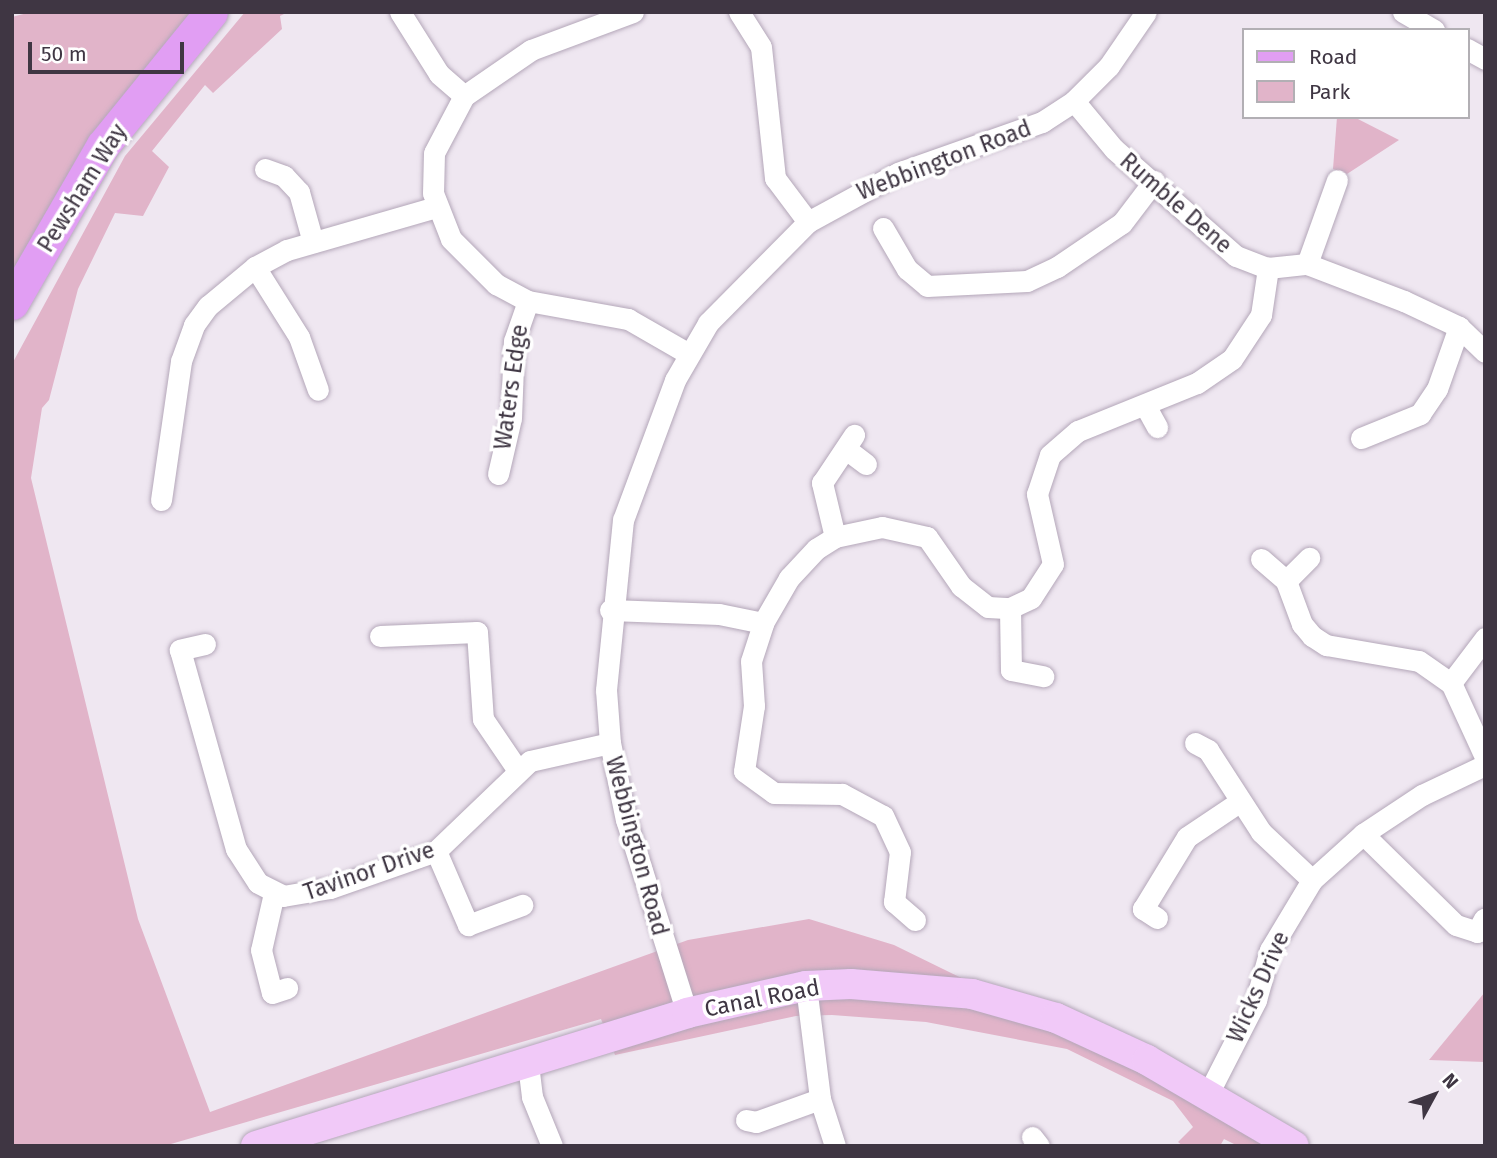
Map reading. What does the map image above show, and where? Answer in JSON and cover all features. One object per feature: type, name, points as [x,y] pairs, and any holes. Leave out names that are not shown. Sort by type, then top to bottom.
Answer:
[{"type":"main road","name":"Pewsham Way","points":[[12,303],[103,145],[211,12]]},
{"type":"street","points":[[400,12],[439,74],[464,96]]},
{"type":"street","name":"Waters Edge","points":[[633,12],[531,50],[464,96],[434,153],[436,207],[467,259],[496,285],[528,301],[628,319],[689,354]]},
{"type":"street","points":[[740,12],[761,47],[775,178],[808,222]]},
{"type":"street","name":"Webbington Road","points":[[687,1013],[625,820],[610,743],[610,610],[627,508],[660,413],[689,354],[739,287],[808,222],[869,186],[1018,134],[1074,101],[1120,53],[1146,12]]},
{"type":"street","points":[[1403,12],[1431,28]]},
{"type":"street","points":[[1469,50],[1485,59]]},
{"type":"street","name":"Rumble Dene","points":[[1074,101],[1114,149],[1154,181],[1223,247],[1268,268]]},
{"type":"street","points":[[265,169],[284,176],[299,192],[313,242]]},
{"type":"street","points":[[883,228],[889,261],[937,288],[1027,281],[1109,233],[1147,195],[1154,181]]},
{"type":"street","points":[[1307,264],[1338,195]]},
{"type":"street","points":[[161,500],[173,469],[189,336],[213,301],[255,267],[313,242],[436,207]]},
{"type":"street","points":[[915,919],[894,902],[899,844],[883,816],[842,794],[774,793],[744,771],[743,749],[752,722],[751,662],[763,623],[802,561],[835,537],[882,527],[920,534],[936,545],[968,594],[988,607],[1010,608],[1041,588],[1053,564],[1037,494],[1050,455],[1078,431],[1146,407],[1197,383],[1243,349],[1261,314],[1268,268],[1307,264],[1459,327],[1485,352]]},
{"type":"street","points":[[255,267],[320,375]]},
{"type":"street","name":"Waters Edge","points":[[498,474],[511,418],[516,328],[528,301]]},
{"type":"street","points":[[1361,438],[1389,441],[1420,414],[1437,389],[1459,327]]},
{"type":"street","points":[[1146,407],[1157,427]]},
{"type":"street","points":[[835,537],[822,483],[850,442],[866,464]]},
{"type":"street","points":[[1286,581],[1309,558]]},
{"type":"street","points":[[1261,559],[1286,581],[1301,624],[1326,645],[1398,654],[1451,682],[1485,757]]},
{"type":"street","points":[[1010,608],[1011,670],[1043,676]]},
{"type":"street","points":[[610,610],[719,614],[763,623]]},
{"type":"street","points":[[380,636],[485,631],[483,719],[517,769]]},
{"type":"street","points":[[1451,682],[1485,638]]},
{"type":"street","name":"Tavinor Drive","points":[[205,644],[178,645],[236,849],[251,876],[274,893],[310,894],[436,851],[468,826],[517,769],[544,755],[610,743]]},
{"type":"street","points":[[1208,743],[1239,802],[1312,880]]},
{"type":"street","name":"Wicks Drive","points":[[1208,1094],[1256,1000],[1270,950],[1312,880],[1363,834],[1422,795],[1485,765]]},
{"type":"street","points":[[1157,918],[1143,909],[1187,836],[1239,802]]},
{"type":"street","points":[[1363,834],[1436,910],[1482,930]]},
{"type":"street","points":[[436,851],[462,927],[522,905]]},
{"type":"street","points":[[274,893],[261,937],[274,992]]},
{"type":"street","points":[[806,986],[820,1099],[835,1146]]},
{"type":"street","name":"Canal Road","points":[[256,1146],[687,1013],[806,986],[929,988],[1023,1007],[1089,1031],[1208,1094],[1294,1146]]},
{"type":"street","points":[[528,1064],[532,1097],[552,1146]]},
{"type":"street","points":[[756,1126],[820,1099]]},
{"type":"green space","points":[[31,12],[193,12],[12,278],[12,17]]},
{"type":"green space","points":[[245,12],[288,12],[280,16],[282,29],[213,93],[205,85],[152,151],[169,167],[143,216],[115,213],[78,289],[49,400],[42,408],[31,478],[138,919],[210,1112],[688,940],[809,919],[894,945],[1135,1063],[1276,1146],[1238,1146],[1224,1139],[1220,1146],[1183,1146],[1178,1142],[1193,1127],[1173,1101],[1067,1049],[926,1022],[832,1015],[796,1016],[615,1055],[601,1019],[164,1146],[12,1146],[12,364],[125,156]]},
{"type":"green space","points":[[1337,119],[1358,119],[1399,140],[1347,174],[1333,169]]},
{"type":"green space","points":[[1485,992],[1485,1062],[1429,1060]]}]
